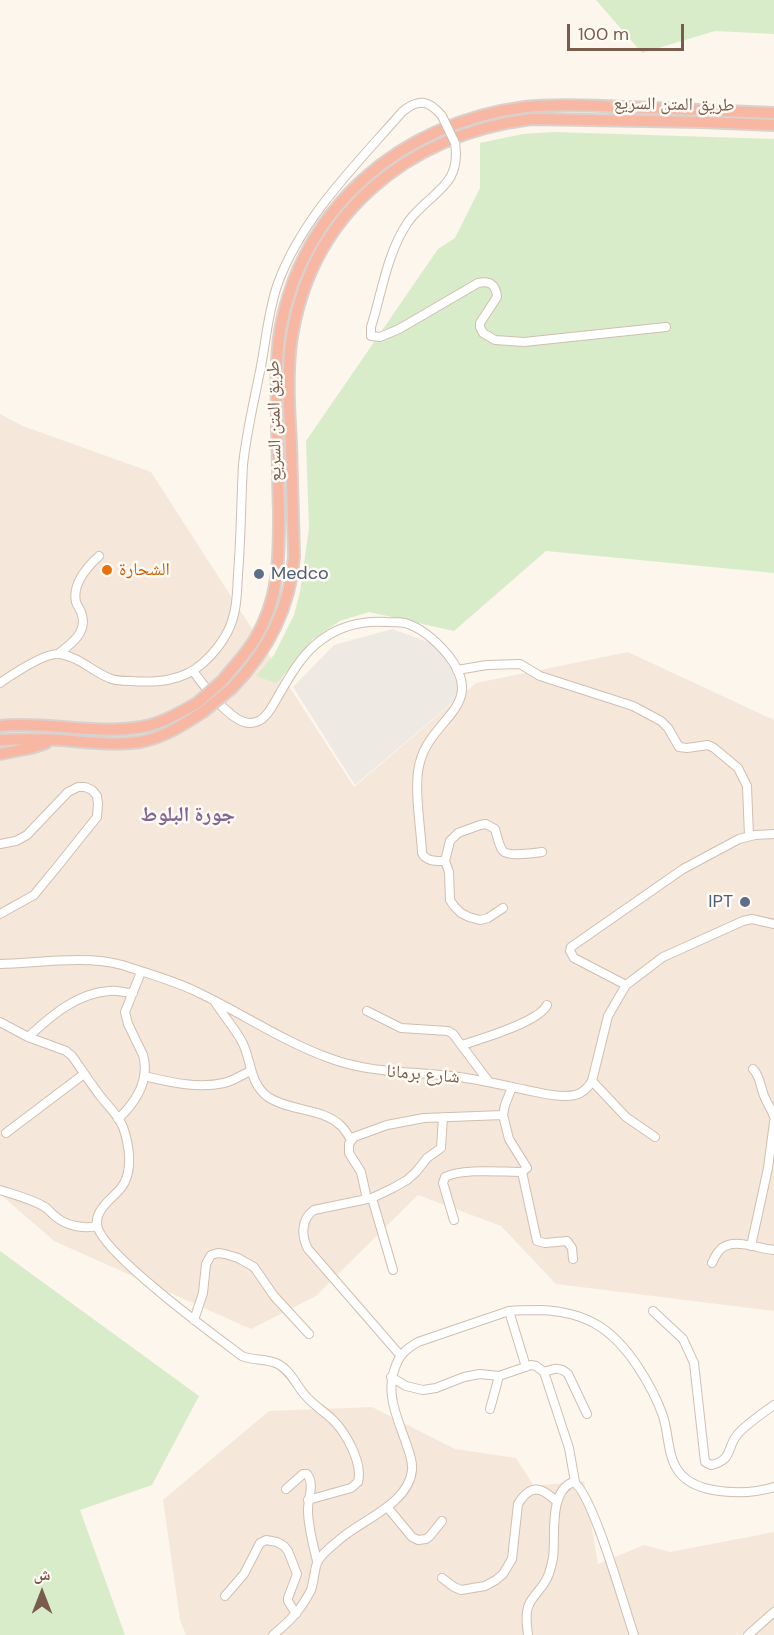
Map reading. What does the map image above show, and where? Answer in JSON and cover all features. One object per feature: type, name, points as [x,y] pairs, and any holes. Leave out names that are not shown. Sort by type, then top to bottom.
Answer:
[{"type":"highway","name":"طريق المتن السريع","points":[[0,740],[140,742],[177,729],[200,708],[256,639],[270,606],[278,571],[277,377],[280,332],[288,298],[298,271],[329,215],[351,191],[386,162],[401,150],[430,134],[461,122],[528,107],[593,106],[774,113]]},
{"type":"highway","name":"طريق المتن السريع","points":[[0,726],[42,725],[112,729],[132,728],[160,722],[200,708],[232,688],[255,662],[267,644],[282,613],[292,577],[294,557],[288,392],[295,319],[305,285],[326,243],[344,216],[368,191],[411,158],[434,146],[466,133],[504,122],[531,118],[774,125]]},
{"type":"highway","points":[[0,754],[57,740]]},
{"type":"street","points":[[58,654],[76,659],[109,678],[119,681],[165,681],[193,671],[219,645],[229,631],[236,608],[247,429],[260,374],[272,304],[279,281],[297,243],[331,193],[410,105],[426,102],[435,107],[455,143],[456,161],[451,178],[409,221],[392,252],[371,327],[371,336],[380,338],[399,329],[485,281],[492,283],[497,297],[481,320],[480,327],[483,333],[495,340],[524,342],[666,327]]},
{"type":"street","points":[[0,683],[21,668],[58,654],[76,640],[82,627],[82,616],[76,602],[77,586],[87,567],[99,556]]},
{"type":"street","points":[[193,671],[224,708],[238,720],[247,723],[255,722],[261,719],[271,707],[295,669],[315,645],[340,629],[359,622],[404,623],[435,640],[450,657],[462,679],[463,690],[457,707],[433,734],[420,761],[418,782],[422,853],[427,859],[445,861]]},
{"type":"street","points":[[457,670],[487,665],[520,664],[540,676],[633,706],[661,721],[679,747],[708,745],[714,748],[738,768],[747,786],[749,836]]},
{"type":"street","points":[[0,844],[16,841],[27,835],[68,792],[78,787],[86,787],[97,796],[97,816],[89,829],[34,895],[0,914]]},
{"type":"street","points":[[503,908],[488,918],[480,920],[469,917],[454,906],[450,900],[449,872],[445,861],[450,841],[466,829],[486,824],[495,829],[504,852],[514,854],[542,852]]},
{"type":"street","points":[[626,985],[574,958],[571,955],[571,947],[682,869],[739,839],[774,834]]},
{"type":"street","points":[[655,1137],[626,1117],[592,1081],[608,1016],[626,985],[663,957],[743,921],[752,919],[774,924]]},
{"type":"street","name":"شارع برمانا","points":[[0,964],[92,961],[120,965],[192,990],[290,1041],[328,1058],[369,1070],[458,1077],[563,1096],[576,1095],[586,1090],[592,1081]]},
{"type":"street","points":[[118,1119],[135,1099],[142,1087],[144,1076],[143,1055],[126,1018],[127,1006],[141,972]]},
{"type":"street","points":[[28,1037],[45,1021],[77,1000],[109,991],[133,993]]},
{"type":"street","points":[[214,1000],[241,1039],[250,1071],[260,1089],[267,1096],[329,1118],[341,1125],[351,1140]]},
{"type":"street","points":[[462,1045],[505,1030],[537,1015],[547,1005]]},
{"type":"street","points":[[367,1011],[401,1028],[448,1031],[462,1045],[489,1082]]},
{"type":"street","points":[[0,1022],[28,1037],[66,1051],[72,1056],[122,1126],[129,1159],[127,1176],[123,1186],[100,1211],[97,1226],[111,1249],[194,1320],[242,1356],[271,1362],[289,1372],[303,1394],[334,1421],[344,1433],[359,1464],[358,1482],[351,1488],[308,1500]]},
{"type":"street","points":[[753,1069],[758,1076],[763,1095],[774,1114]]},
{"type":"street","points":[[144,1076],[204,1086],[226,1083],[250,1071]]},
{"type":"street","points":[[6,1133],[84,1074]]},
{"type":"street","points":[[454,1220],[443,1184],[445,1177],[450,1174],[469,1172],[522,1172],[527,1168],[509,1139],[503,1115],[512,1087]]},
{"type":"street","points":[[393,1270],[361,1172],[350,1153],[351,1140],[360,1134],[405,1121],[503,1115]]},
{"type":"street","points":[[400,1355],[313,1255],[305,1243],[303,1229],[307,1217],[314,1210],[370,1198],[407,1180],[442,1145],[443,1117]]},
{"type":"street","points":[[751,1246],[768,1168],[774,1122]]},
{"type":"street","points":[[522,1172],[537,1241],[540,1243],[567,1241],[572,1248],[573,1259]]},
{"type":"street","points":[[0,1190],[46,1207],[58,1219],[66,1222],[85,1228],[97,1226]]},
{"type":"street","points":[[712,1263],[720,1249],[727,1245],[736,1244],[774,1250]]},
{"type":"street","points":[[194,1320],[200,1303],[208,1260],[211,1255],[221,1254],[238,1258],[254,1267],[274,1296],[309,1334]]},
{"type":"street","points":[[509,1311],[526,1367]]},
{"type":"street","points":[[317,1561],[347,1533],[388,1508],[411,1477],[410,1456],[390,1393],[392,1377],[400,1355],[418,1342],[509,1311],[560,1311],[572,1314],[595,1323],[615,1338],[628,1352],[646,1380],[665,1420],[674,1465],[689,1482],[722,1491],[749,1492],[774,1487]]},
{"type":"street","points":[[653,1311],[683,1340],[694,1363],[705,1462],[711,1465],[722,1462],[728,1455],[737,1435],[774,1405]]},
{"type":"street","points":[[392,1377],[405,1386],[423,1390],[442,1386],[464,1377],[480,1374],[499,1376],[526,1367],[536,1366],[544,1372],[569,1448],[576,1482],[597,1524],[634,1635]]},
{"type":"street","points":[[544,1372],[559,1368],[568,1374],[587,1414]]},
{"type":"street","points":[[490,1409],[499,1376]]},
{"type":"street","points":[[273,1635],[292,1619],[312,1588],[317,1561],[309,1526],[308,1500],[312,1482],[307,1474],[303,1474],[286,1490]]},
{"type":"street","points":[[528,1635],[526,1615],[528,1606],[550,1571],[557,1502],[562,1490],[569,1483],[576,1482]]},
{"type":"street","points":[[442,1578],[461,1590],[485,1586],[496,1580],[513,1559],[518,1504],[522,1498],[536,1490],[543,1490],[557,1502]]},
{"type":"street","points":[[388,1508],[412,1537],[418,1540],[430,1536],[442,1521]]},
{"type":"street","points":[[225,1596],[244,1574],[260,1543],[266,1540],[277,1542],[286,1548],[297,1572],[288,1598],[296,1614]]},
{"type":"street","points":[[748,1635],[774,1612]]},
{"type":"shaded area","points":[[0,414],[23,426],[151,472],[354,787],[476,683],[628,652],[774,720],[774,1311],[556,1284],[501,1226],[418,1195],[316,1296],[251,1329],[54,1241],[0,1194]]},
{"type":"shaded area","points":[[392,629],[434,644],[448,659],[461,685],[460,696],[355,785],[293,687],[334,645]]},
{"type":"shaded area","points":[[372,1407],[455,1449],[516,1458],[534,1486],[584,1481],[598,1564],[644,1545],[670,1552],[774,1532],[774,1635],[186,1635],[180,1620],[163,1500],[269,1411]]},
{"type":"green space","points":[[596,0],[774,0],[774,34],[715,31],[642,53]]},
{"type":"green space","points":[[555,132],[774,139],[774,573],[546,551],[454,631],[369,612],[340,621],[312,640],[276,683],[256,676],[274,655],[294,615],[300,592],[309,528],[306,441],[438,249],[455,238],[480,188],[480,143],[523,134]]},
{"type":"green space","points":[[0,1251],[199,1396],[152,1485],[80,1510],[125,1635],[0,1635]]},
{"type":"place","name":"الشحارة","points":[[107,570]]},
{"type":"place","name":"Medco","points":[[259,574]]},
{"type":"place","name":"IPT","points":[[745,902]]},
{"type":"district","name":"جورة البلوط","points":[[188,815]]}]
